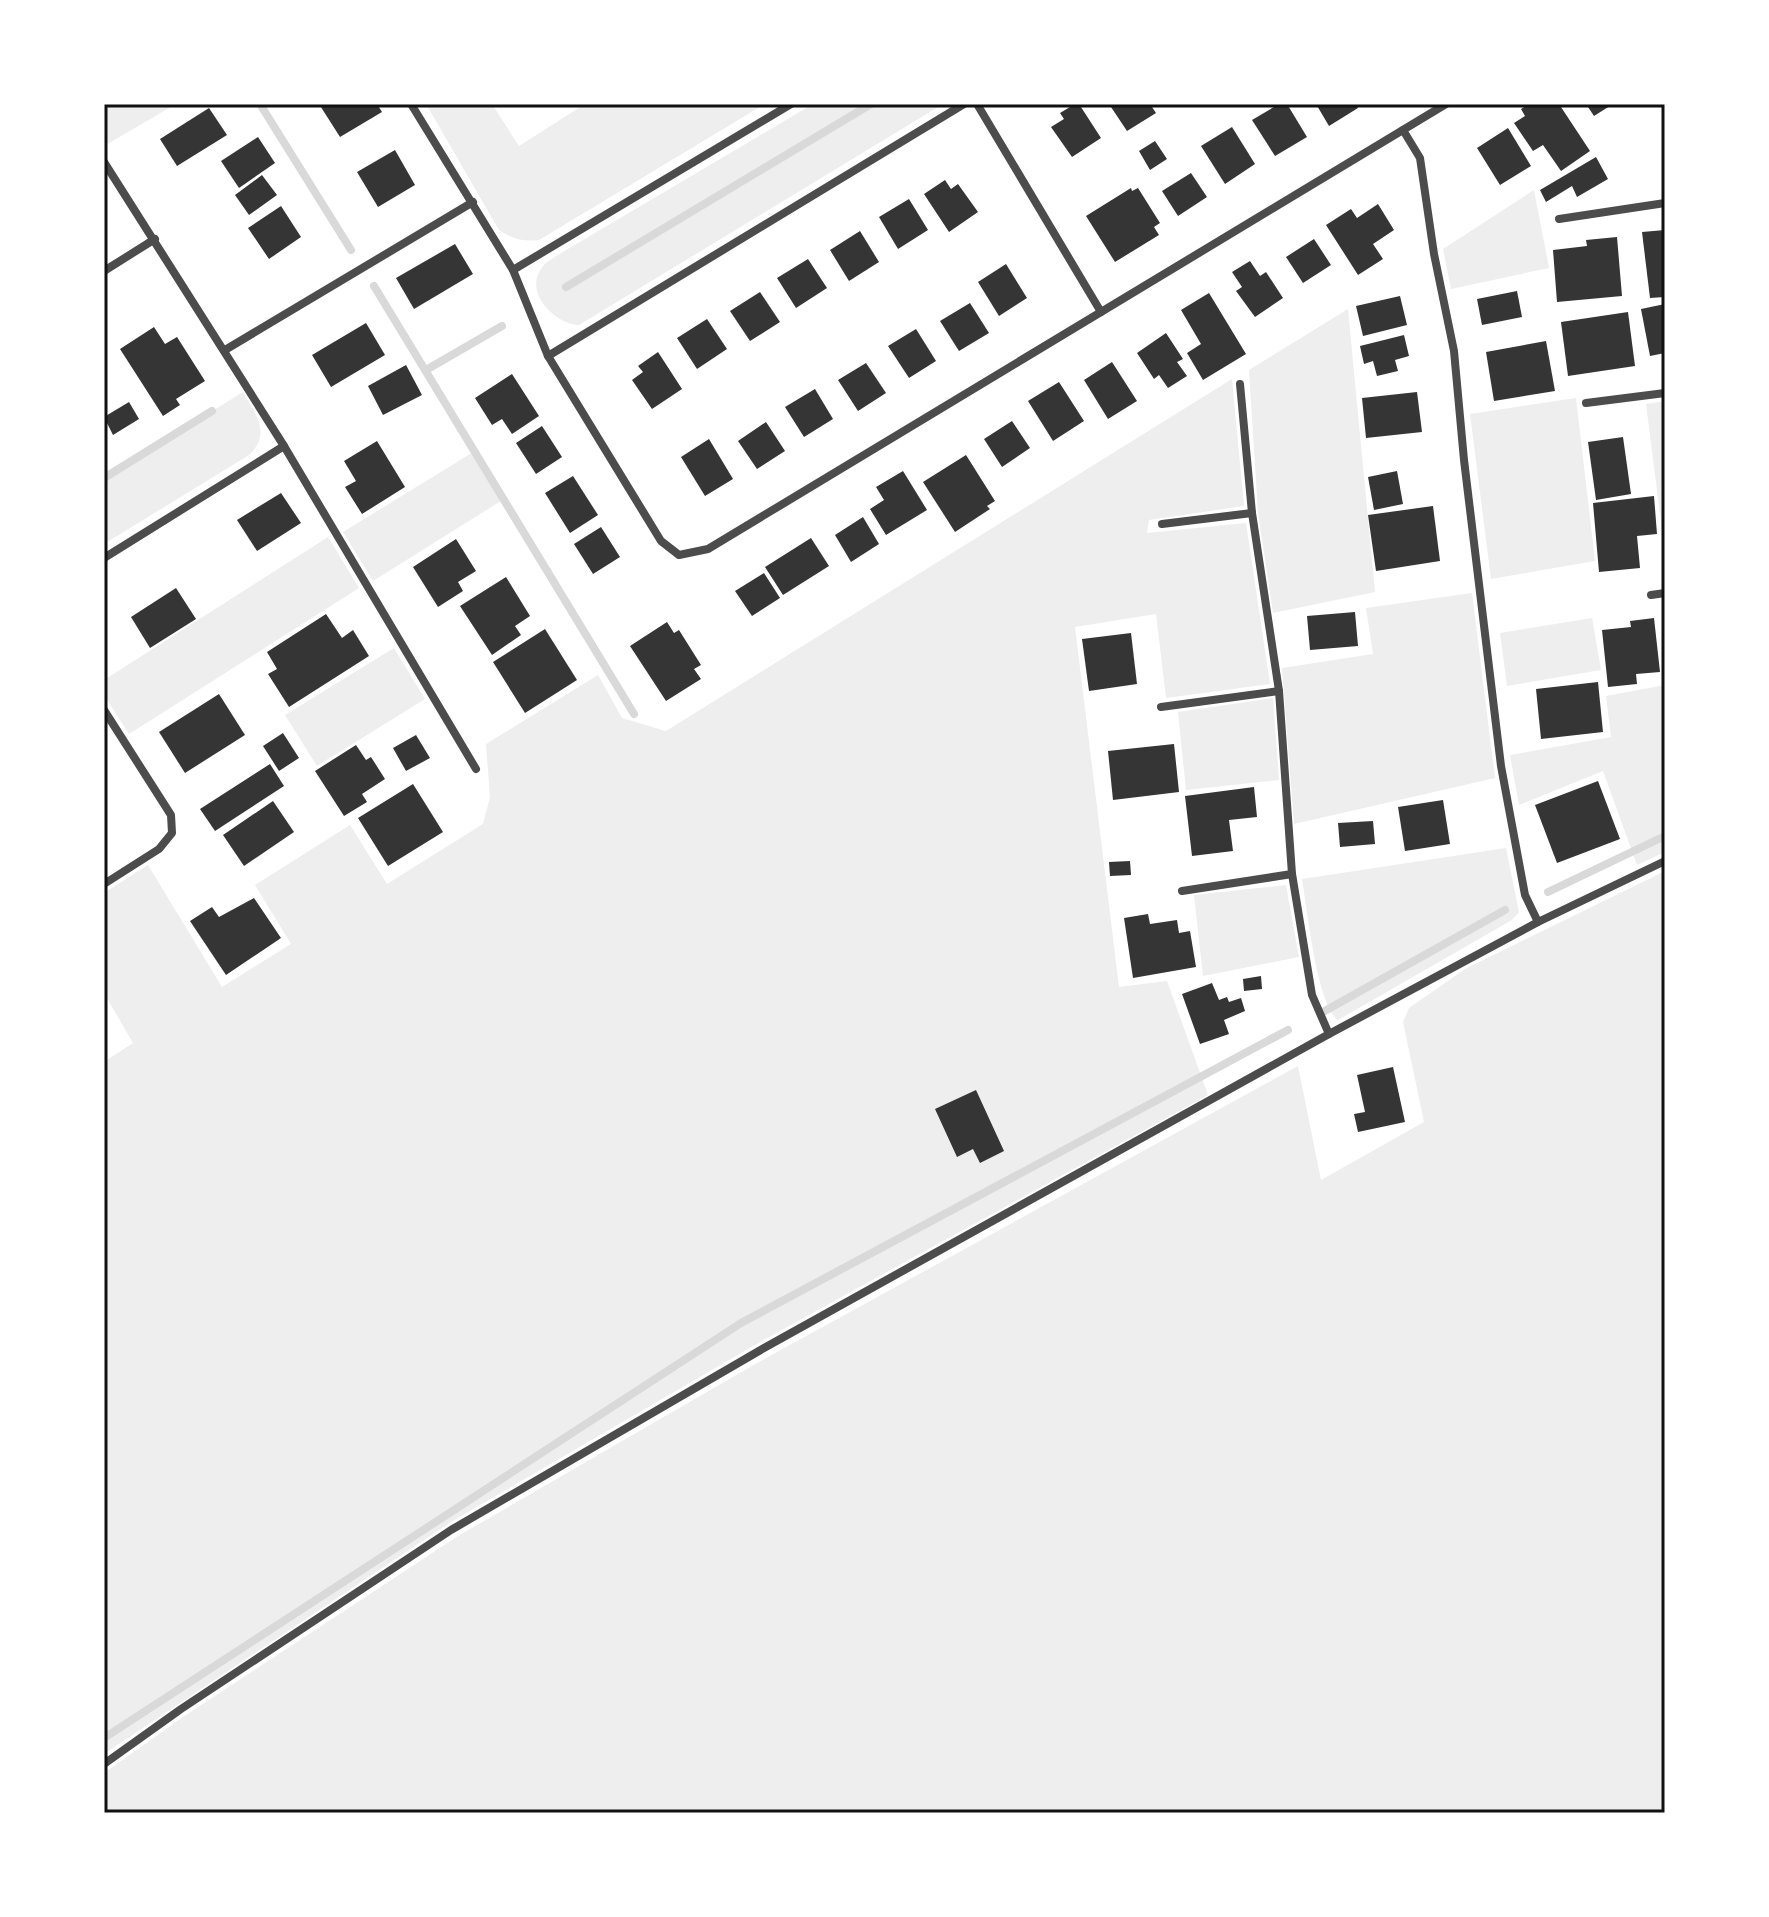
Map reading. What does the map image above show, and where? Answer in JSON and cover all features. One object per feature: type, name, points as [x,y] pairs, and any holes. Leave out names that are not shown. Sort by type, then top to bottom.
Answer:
[{"type":"street","points":[[411,104],[513,270],[548,356],[661,541],[679,555],[708,549],[1446,104]]},
{"type":"street","points":[[513,270],[791,104]]},
{"type":"street","points":[[548,356],[964,104]]},
{"type":"street","points":[[977,104],[1101,312]]},
{"type":"street","points":[[1403,130],[1420,158],[1434,254],[1454,351],[1501,766],[1525,895],[1538,922]]},
{"type":"street","points":[[104,162],[284,446],[476,769]]},
{"type":"street","points":[[225,350],[473,202]]},
{"type":"street","points":[[1559,219],[1665,203]]},
{"type":"street","points":[[104,271],[155,239]]},
{"type":"street","points":[[1240,384],[1252,513],[1279,691],[1292,874],[1312,995],[1329,1034]]},
{"type":"street","points":[[1586,403],[1665,393]]},
{"type":"street","points":[[104,558],[284,446]]},
{"type":"street","points":[[1162,524],[1252,513]]},
{"type":"street","points":[[1651,595],[1665,593]]},
{"type":"street","points":[[1161,707],[1279,691]]},
{"type":"street","points":[[104,710],[171,815],[172,833],[159,849],[104,884]]},
{"type":"street","points":[[104,1764],[181,1709],[451,1530],[764,1348],[1329,1034],[1538,922],[1665,861]]},
{"type":"street","points":[[1182,891],[1292,874]]},
{"type":"shaded area","points":[[104,104],[176,104],[104,146]]},
{"type":"shaded area","points":[[426,104],[492,104],[519,146],[585,104],[765,104],[539,240],[528,241],[513,238],[499,230]]},
{"type":"shaded area","points":[[813,104],[943,104],[579,325],[561,319],[545,306],[536,288],[542,267],[548,262]]},
{"type":"shaded area","points":[[1534,190],[1549,268],[1451,289],[1443,249]]},
{"type":"shaded area","points":[[1348,309],[1375,592],[1273,613],[1258,513],[1249,370]]},
{"type":"shaded area","points":[[1232,379],[1244,506],[1149,520],[1147,533],[1246,523],[1270,684],[1166,698],[1156,614],[1075,627],[1119,987],[1167,981],[1208,1095],[760,1342],[451,1522],[104,1754],[104,1062],[133,1043],[104,993],[104,893],[148,865],[222,987],[291,944],[255,885],[350,825],[387,884],[483,824],[490,797],[486,744],[598,675],[622,718],[666,731]]},
{"type":"shaded area","points":[[243,392],[257,416],[261,431],[256,447],[249,455],[104,544],[104,478]]},
{"type":"shaded area","points":[[1576,398],[1595,561],[1491,579],[1470,414]]},
{"type":"shaded area","points":[[1665,401],[1665,553],[1646,404]]},
{"type":"shaded area","points":[[475,451],[504,499],[373,581],[343,532]]},
{"type":"shaded area","points":[[328,537],[359,588],[129,734],[104,695],[104,680]]},
{"type":"shaded area","points":[[1472,593],[1495,778],[1294,824],[1282,668],[1373,654],[1366,608]]},
{"type":"shaded area","points":[[1592,618],[1601,670],[1507,686],[1500,633]]},
{"type":"shaded area","points":[[394,648],[425,699],[317,766],[285,715]]},
{"type":"shaded area","points":[[1665,685],[1665,852],[1637,865],[1603,771],[1519,805],[1510,755],[1611,737],[1606,696]]},
{"type":"shaded area","points":[[1273,698],[1279,780],[1186,790],[1178,712]]},
{"type":"shaded area","points":[[1506,848],[1519,912],[1512,920],[1338,1020],[1324,996],[1302,879]]},
{"type":"shaded area","points":[[1665,871],[1665,1813],[104,1813],[104,1773],[183,1717],[458,1536],[757,1363],[1298,1066],[1321,1180],[1424,1122],[1403,1022],[1409,1008],[1465,969]]},
{"type":"shaded area","points":[[1286,885],[1299,957],[1203,976],[1194,895]]},
{"type":"building","points":[[319,104],[377,104],[382,112],[340,137]]},
{"type":"building","points":[[1079,104],[1101,138],[1072,157],[1051,127],[1064,119],[1060,113]]},
{"type":"building","points":[[1109,104],[1150,104],[1156,113],[1127,131]]},
{"type":"building","points":[[1279,104],[1287,104],[1307,137],[1275,156],[1252,120]]},
{"type":"building","points":[[1316,104],[1356,104],[1358,108],[1329,126]]},
{"type":"building","points":[[1529,104],[1559,104],[1590,151],[1561,171],[1543,145],[1533,151],[1514,123],[1525,116],[1521,109]]},
{"type":"building","points":[[1586,104],[1613,104],[1594,116]]},
{"type":"building","points":[[209,108],[227,135],[177,166],[160,139]]},
{"type":"building","points":[[1232,127],[1255,164],[1225,184],[1201,146]]},
{"type":"building","points":[[1508,128],[1531,166],[1500,185],[1477,148]]},
{"type":"building","points":[[258,137],[275,163],[239,188],[221,161]]},
{"type":"building","points":[[1155,141],[1167,159],[1150,170],[1139,151]]},
{"type":"building","points":[[395,150],[415,185],[378,207],[357,172]]},
{"type":"building","points":[[1596,157],[1608,179],[1577,197],[1572,186],[1546,202],[1540,190]]},
{"type":"building","points":[[1191,173],[1207,197],[1178,216],[1162,191]]},
{"type":"building","points":[[262,175],[277,195],[249,215],[235,195]]},
{"type":"building","points":[[945,180],[951,189],[958,184],[978,212],[949,232],[924,194]]},
{"type":"building","points":[[1131,188],[1132,191],[1138,188],[1160,223],[1154,227],[1159,235],[1115,262],[1086,216]]},
{"type":"building","points":[[909,199],[928,230],[898,249],[879,217]]},
{"type":"building","points":[[1378,204],[1394,230],[1373,244],[1383,259],[1358,275],[1326,225],[1351,209],[1357,218]]},
{"type":"building","points":[[281,206],[301,237],[269,259],[248,228]]},
{"type":"building","points":[[1665,230],[1665,297],[1650,298],[1642,232]]},
{"type":"building","points":[[860,231],[879,262],[849,281],[830,250]]},
{"type":"building","points":[[1617,237],[1622,296],[1557,302],[1553,250],[1587,246],[1586,240]]},
{"type":"building","points":[[1314,239],[1331,265],[1303,283],[1286,257]]},
{"type":"building","points":[[455,244],[473,274],[414,309],[396,278]]},
{"type":"building","points":[[808,259],[827,288],[796,308],[777,278]]},
{"type":"building","points":[[1250,261],[1260,276],[1266,272],[1283,298],[1255,317],[1236,291],[1242,287],[1232,272]]},
{"type":"building","points":[[1006,264],[1027,298],[999,316],[978,282]]},
{"type":"building","points":[[1517,291],[1522,317],[1482,325],[1477,299]]},
{"type":"building","points":[[760,292],[780,322],[750,341],[730,311]]},
{"type":"building","points":[[1209,293],[1246,354],[1203,380],[1187,353],[1201,344],[1181,310]]},
{"type":"building","points":[[1400,296],[1407,325],[1363,336],[1356,306]]},
{"type":"building","points":[[970,303],[989,333],[959,351],[940,321]]},
{"type":"building","points":[[1665,304],[1665,353],[1650,356],[1641,309]]},
{"type":"building","points":[[1628,312],[1635,366],[1568,376],[1561,322]]},
{"type":"building","points":[[707,319],[727,349],[697,369],[677,338]]},
{"type":"building","points":[[366,323],[385,355],[331,387],[312,355]]},
{"type":"building","points":[[154,327],[165,344],[177,337],[205,381],[176,399],[180,405],[163,416],[120,349]]},
{"type":"building","points":[[916,329],[936,361],[909,378],[888,346]]},
{"type":"building","points":[[1166,333],[1183,359],[1177,362],[1187,376],[1168,388],[1159,375],[1154,379],[1137,353]]},
{"type":"building","points":[[1404,335],[1409,356],[1395,360],[1398,371],[1377,376],[1373,361],[1364,364],[1360,346]]},
{"type":"building","points":[[1546,341],[1555,391],[1494,401],[1486,352]]},
{"type":"building","points":[[658,352],[682,389],[652,409],[632,380],[643,372],[638,366]]},
{"type":"building","points":[[1112,362],[1137,401],[1108,419],[1084,380]]},
{"type":"building","points":[[866,363],[886,393],[858,411],[838,380]]},
{"type":"building","points":[[406,365],[422,395],[383,415],[368,386]]},
{"type":"building","points":[[512,374],[539,416],[512,434],[502,419],[492,425],[475,398]]},
{"type":"building","points":[[1059,382],[1084,421],[1053,441],[1028,401]]},
{"type":"building","points":[[815,389],[833,419],[804,437],[785,407]]},
{"type":"building","points":[[1417,392],[1422,432],[1366,438],[1362,398]]},
{"type":"building","points":[[129,402],[139,419],[113,435],[104,417]]},
{"type":"building","points":[[1012,421],[1030,448],[1002,467],[984,439]]},
{"type":"building","points":[[766,422],[785,451],[757,469],[738,441]]},
{"type":"building","points":[[542,426],[562,457],[536,474],[516,443]]},
{"type":"building","points":[[1623,437],[1631,494],[1596,500],[1588,442]]},
{"type":"building","points":[[709,439],[733,479],[705,496],[681,457]]},
{"type":"building","points":[[377,441],[405,487],[362,514],[345,487],[356,481],[344,461]]},
{"type":"building","points":[[966,455],[995,501],[987,506],[990,509],[955,532],[923,482]]},
{"type":"building","points":[[903,471],[927,510],[886,535],[870,509],[884,500],[876,487]]},
{"type":"building","points":[[1397,471],[1403,504],[1374,510],[1368,477]]},
{"type":"building","points":[[573,476],[598,515],[570,533],[545,493]]},
{"type":"building","points":[[281,493],[301,523],[257,551],[237,520]]},
{"type":"building","points":[[1654,496],[1657,534],[1637,536],[1640,568],[1599,572],[1593,503]]},
{"type":"building","points":[[1433,506],[1440,561],[1376,571],[1368,515]]},
{"type":"building","points":[[863,517],[879,544],[851,562],[835,535]]},
{"type":"building","points":[[601,527],[620,557],[593,574],[574,544]]},
{"type":"building","points":[[811,538],[829,566],[783,595],[765,567]]},
{"type":"building","points":[[456,539],[476,571],[458,582],[463,591],[438,607],[413,567]]},
{"type":"building","points":[[764,573],[780,598],[752,616],[735,591]]},
{"type":"building","points":[[506,577],[530,616],[515,626],[521,635],[492,655],[460,606]]},
{"type":"building","points":[[176,588],[196,619],[150,648],[131,617]]},
{"type":"building","points":[[1355,612],[1358,646],[1310,650],[1307,616]]},
{"type":"building","points":[[326,614],[342,638],[353,630],[369,656],[289,707],[268,674],[277,669],[267,652]]},
{"type":"building","points":[[1654,618],[1660,672],[1636,674],[1637,684],[1608,687],[1602,630],[1631,627],[1630,621]]},
{"type":"building","points":[[667,622],[674,633],[679,630],[701,665],[694,669],[701,679],[666,701],[630,646]]},
{"type":"building","points":[[545,629],[577,680],[525,713],[493,662]]},
{"type":"building","points":[[1131,633],[1137,684],[1089,691],[1082,639]]},
{"type":"building","points":[[1598,682],[1603,732],[1541,739],[1536,689]]},
{"type":"building","points":[[219,694],[245,735],[185,773],[159,732]]},
{"type":"building","points":[[283,733],[299,758],[279,771],[263,746]]},
{"type":"building","points":[[416,735],[430,758],[406,771],[393,748]]},
{"type":"building","points":[[1174,744],[1179,792],[1113,800],[1108,751]]},
{"type":"building","points":[[356,745],[366,760],[371,757],[385,779],[362,794],[367,802],[344,816],[315,771]]},
{"type":"building","points":[[270,764],[284,786],[215,831],[200,809]]},
{"type":"building","points":[[1598,781],[1620,839],[1557,863],[1535,805]]},
{"type":"building","points":[[413,784],[443,832],[388,866],[358,818]]},
{"type":"building","points":[[1254,787],[1257,817],[1229,820],[1233,851],[1192,856],[1185,796]]},
{"type":"building","points":[[1443,800],[1450,844],[1405,851],[1398,807]]},
{"type":"building","points":[[273,801],[294,832],[244,866],[223,835]]},
{"type":"building","points":[[1373,821],[1375,844],[1340,847],[1338,823]]},
{"type":"building","points":[[1130,861],[1131,875],[1110,876],[1109,862]]},
{"type":"building","points":[[254,898],[281,938],[226,975],[190,921],[212,907],[219,917]]},
{"type":"building","points":[[1148,914],[1150,924],[1177,920],[1179,933],[1190,931],[1196,967],[1133,978],[1124,918]]},
{"type":"building","points":[[1261,976],[1262,989],[1244,991],[1243,979]]},
{"type":"building","points":[[1212,983],[1219,1000],[1227,997],[1229,1002],[1241,998],[1245,1011],[1224,1020],[1229,1034],[1200,1044],[1182,994]]},
{"type":"building","points":[[1393,1067],[1405,1122],[1358,1132],[1354,1114],[1365,1112],[1357,1075]]},
{"type":"building","points":[[976,1090],[1004,1151],[980,1163],[973,1149],[957,1157],[935,1109]]},
{"type":"waterway","points":[[260,104],[351,250]]},
{"type":"waterway","points":[[566,287],[871,104]]},
{"type":"waterway","points":[[374,286],[634,714]]},
{"type":"waterway","points":[[426,370],[502,326]]},
{"type":"waterway","points":[[104,478],[212,411]]},
{"type":"waterway","points":[[1548,892],[1665,836]]},
{"type":"waterway","points":[[1323,1012],[1505,910]]},
{"type":"waterway","points":[[104,1738],[741,1323],[1288,1030]]}]
